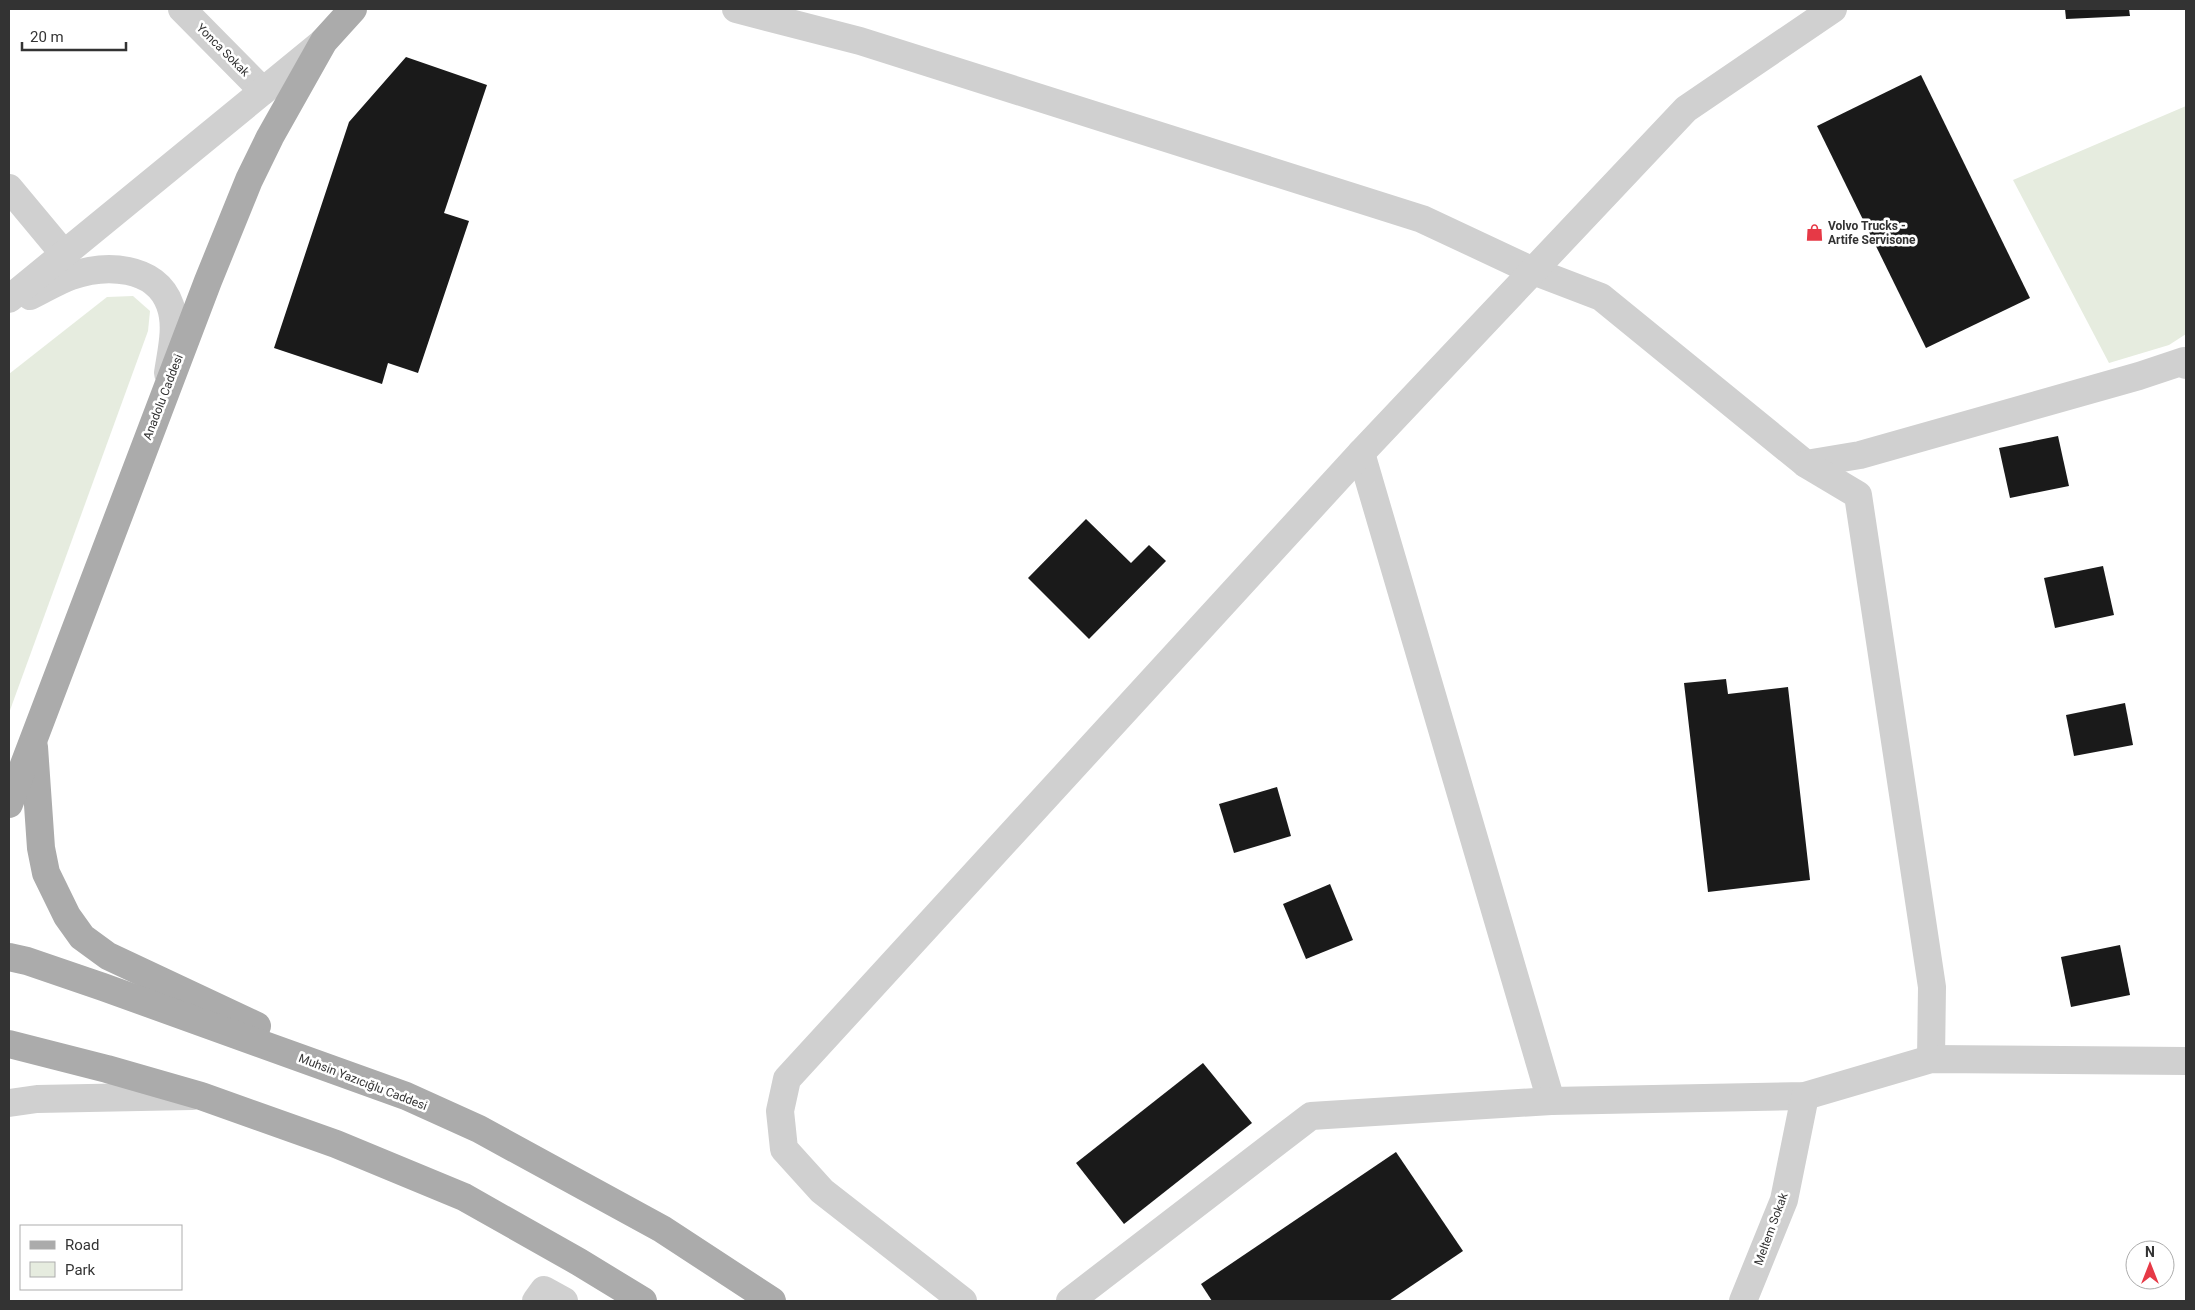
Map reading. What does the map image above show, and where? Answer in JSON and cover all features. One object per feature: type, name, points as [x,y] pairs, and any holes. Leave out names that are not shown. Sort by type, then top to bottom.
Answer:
[{"type":"main road","name":"Anadolu Caddesi","points":[[9,804],[167,387],[249,180],[270,137],[324,41],[353,9]]},
{"type":"main road","points":[[34,739],[41,848],[46,873],[67,916],[82,937],[108,956],[406,1096]]},
{"type":"main road","name":"Muhsin Yazıcığlu Caddesi","points":[[9,957],[27,961],[103,987],[406,1096],[479,1129],[662,1229],[772,1301]]},
{"type":"main road","points":[[9,1044],[201,1096],[336,1144],[464,1197],[579,1262],[642,1301]]},
{"type":"street","name":"Yonca Sokak","points":[[182,9],[263,91]]},
{"type":"street","points":[[736,9],[860,41],[1422,219],[1533,271],[1601,297],[1806,464],[1858,496],[1932,987],[1931,1059]]},
{"type":"street","points":[[963,1301],[822,1191],[784,1150],[780,1111],[787,1079],[1361,453],[1686,109],[1833,9]]},
{"type":"street","points":[[9,299],[324,41]]},
{"type":"street","points":[[9,188],[64,254]]},
{"type":"street","points":[[9,307],[70,276],[100,269],[123,270],[144,276],[161,288],[170,305],[173,326],[167,387]]},
{"type":"street","points":[[1806,464],[1860,455],[2139,376],[2184,361],[2186,365]]},
{"type":"street","points":[[1361,453],[1551,1101]]},
{"type":"street","points":[[1070,1301],[1311,1116],[1551,1101],[1805,1096],[1931,1059],[2186,1061]]},
{"type":"street","points":[[9,1104],[37,1098],[201,1096]]},
{"type":"street","name":"Meltem Sokak","points":[[1743,1301],[1784,1200],[1805,1096]]},
{"type":"green space","points":[[2186,106],[2186,334],[2169,345],[2109,363],[2013,180]]},
{"type":"green space","points":[[133,296],[150,311],[148,331],[9,713],[9,374],[107,297]]},
{"type":"building","points":[[2065,9],[2129,9],[2130,16],[2066,19]]},
{"type":"building","points":[[406,57],[487,85],[444,213],[469,221],[418,373],[388,363],[382,384],[274,348],[349,122]]},
{"type":"building","points":[[1921,75],[2030,298],[1926,348],[1817,126]]},
{"type":"building","points":[[2058,436],[2069,486],[2010,498],[1999,448]]},
{"type":"building","points":[[1086,519],[1131,563],[1149,545],[1166,561],[1089,639],[1028,578]]},
{"type":"building","points":[[2103,566],[2114,615],[2055,628],[2044,578]]},
{"type":"building","points":[[1726,679],[1728,694],[1788,687],[1810,880],[1708,892],[1684,683]]},
{"type":"building","points":[[2125,703],[2133,745],[2074,756],[2066,715]]},
{"type":"building","points":[[1277,787],[1291,836],[1234,853],[1219,804]]},
{"type":"building","points":[[1330,884],[1353,940],[1306,959],[1283,904]]},
{"type":"building","points":[[2120,945],[2130,995],[2071,1007],[2061,957]]},
{"type":"building","points":[[1203,1063],[1252,1123],[1124,1224],[1076,1163]]},
{"type":"building","points":[[1396,1152],[1463,1251],[1389,1301],[1212,1301],[1201,1284]]},
{"type":"place","name":"Volvo Trucks - Artife Servisone","points":[[1814,233]]}]
